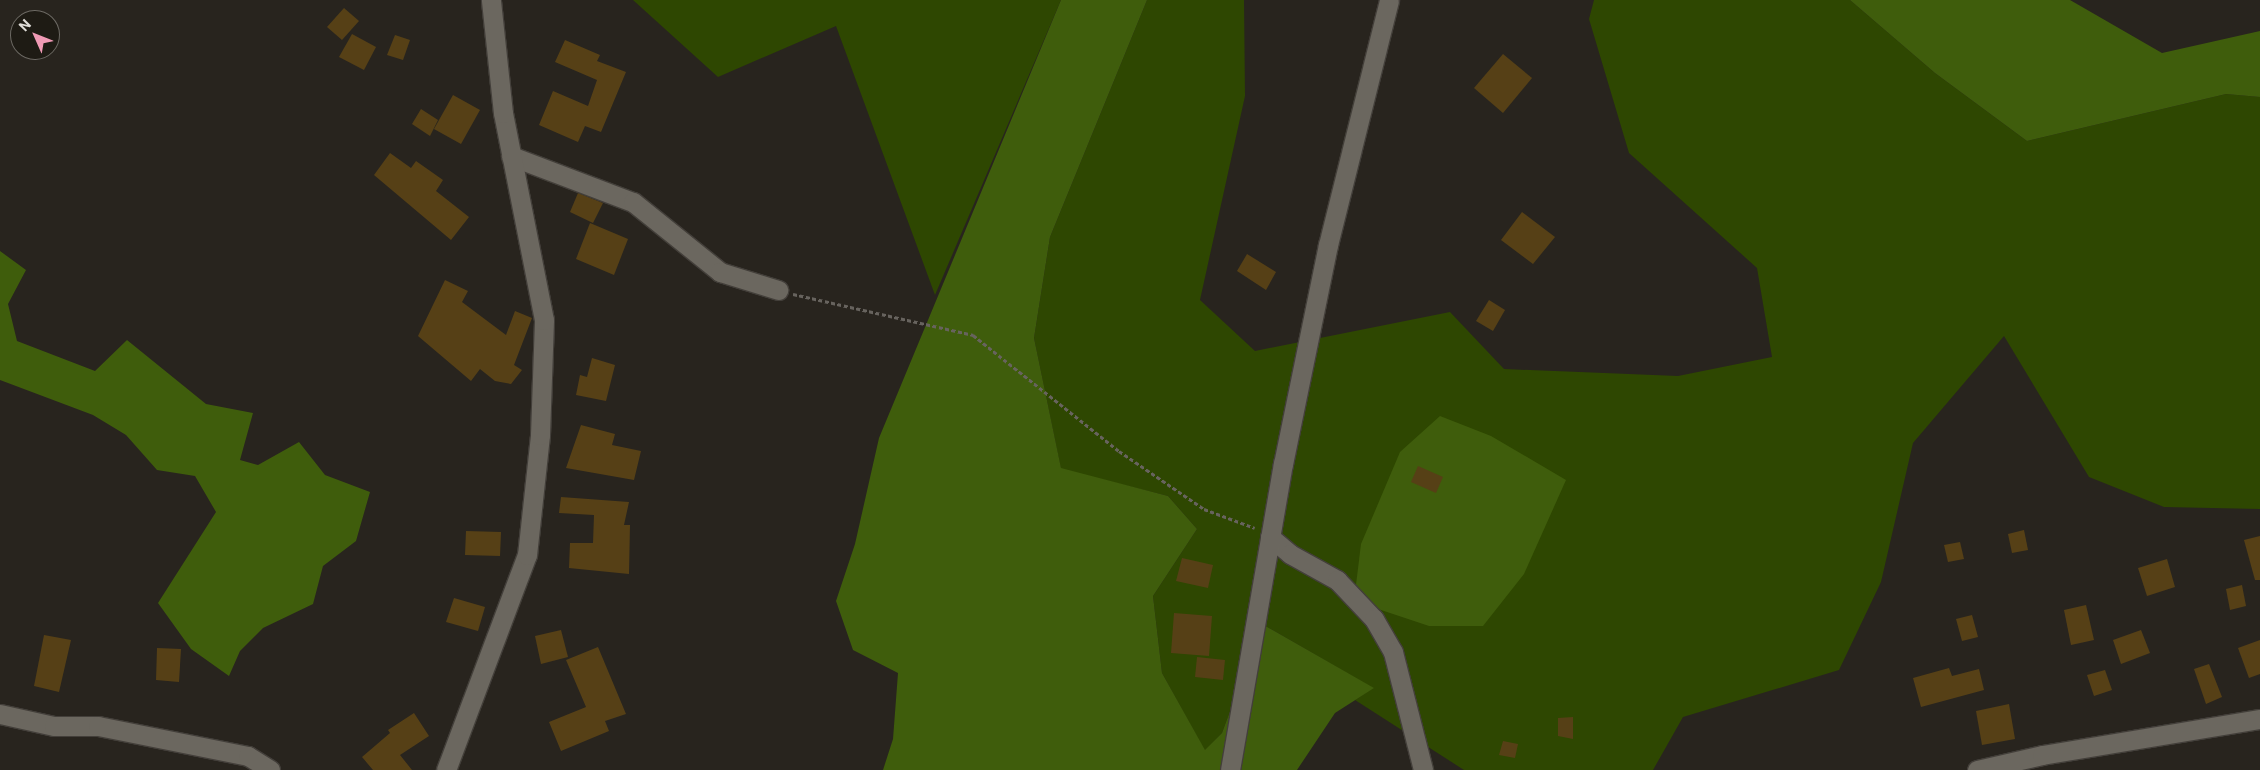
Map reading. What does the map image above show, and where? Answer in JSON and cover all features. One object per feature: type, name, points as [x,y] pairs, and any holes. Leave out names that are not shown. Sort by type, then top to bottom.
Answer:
[{"type":"street","points":[[446,770],[527,555],[533,523],[544,327],[511,156],[491,0]]},
{"type":"street","points":[[1230,770],[1270,537],[1328,245],[1389,0]]},
{"type":"street","points":[[511,156],[633,202],[720,272],[778,290]]},
{"type":"street","points":[[1270,537],[1290,554],[1337,580],[1374,619],[1393,652],[1423,770]]},
{"type":"street","points":[[0,714],[54,726],[98,726],[248,756],[270,770]]},
{"type":"street","points":[[1978,770],[2042,755],[2260,719]]},
{"type":"path","points":[[778,290],[973,335],[1119,451],[1181,494],[1204,509],[1239,519],[1270,537]]},
{"type":"green space","points":[[633,0],[1061,0],[935,295],[836,26],[718,77]]},
{"type":"green space","points":[[1061,0],[1147,0],[1050,237],[1034,338],[1061,468],[1168,496],[1197,529],[1153,596],[1162,673],[1205,750],[1222,733],[1262,624],[1374,688],[1335,713],[1297,770],[883,770],[893,739],[898,673],[853,650],[836,601],[855,544],[879,438]]},
{"type":"green space","points":[[1147,0],[1244,0],[1245,96],[1200,300],[1255,351],[1450,312],[1504,369],[1678,376],[1772,357],[1757,268],[1629,153],[1589,19],[1594,0],[1850,0],[1935,73],[2027,141],[2226,94],[2260,97],[2260,509],[2164,507],[2089,477],[2004,336],[1913,443],[1881,582],[1839,670],[1683,717],[1653,770],[1464,770],[1355,700],[1373,688],[1262,624],[1222,733],[1205,751],[1162,673],[1153,596],[1197,529],[1168,496],[1061,469],[1034,338],[1050,237]]},
{"type":"green space","points":[[1850,0],[2070,0],[2162,53],[2260,31],[2260,97],[2226,94],[2027,141],[1935,73]]},
{"type":"green space","points":[[0,251],[26,270],[8,304],[17,341],[95,371],[127,340],[206,404],[253,413],[240,460],[258,465],[299,442],[325,475],[370,492],[356,541],[323,566],[313,604],[263,628],[240,651],[229,676],[191,649],[158,603],[216,512],[195,476],[157,470],[126,435],[93,415],[0,380]]},
{"type":"green space","points":[[1440,416],[1491,436],[1566,480],[1524,574],[1483,626],[1429,626],[1354,601],[1361,544],[1400,452]]},
{"type":"building","points":[[344,8],[359,21],[342,40],[327,27]]},
{"type":"building","points":[[352,34],[376,47],[364,70],[339,57]]},
{"type":"building","points":[[395,35],[410,40],[403,60],[387,55]]},
{"type":"building","points":[[565,40],[600,55],[597,61],[626,72],[601,132],[585,126],[578,142],[539,125],[553,91],[588,106],[597,80],[555,62]]},
{"type":"building","points":[[1503,54],[1532,78],[1503,113],[1474,88]]},
{"type":"building","points":[[453,95],[480,110],[461,144],[434,129]]},
{"type":"building","points":[[421,109],[438,120],[430,136],[412,124]]},
{"type":"building","points":[[390,153],[411,168],[416,161],[443,180],[436,191],[469,217],[451,240],[374,175]]},
{"type":"building","points":[[578,193],[603,203],[593,223],[570,212]]},
{"type":"building","points":[[1522,212],[1555,237],[1533,264],[1501,240]]},
{"type":"building","points":[[590,223],[628,239],[614,275],[576,259]]},
{"type":"building","points":[[1247,254],[1276,272],[1266,290],[1237,271]]},
{"type":"building","points":[[445,280],[468,291],[462,302],[506,335],[515,311],[532,318],[514,365],[522,370],[511,384],[495,381],[480,369],[471,381],[418,336]]},
{"type":"building","points":[[1489,300],[1505,310],[1493,331],[1476,321]]},
{"type":"building","points":[[592,358],[615,365],[606,401],[576,395],[580,375],[587,377]]},
{"type":"building","points":[[581,425],[615,434],[612,445],[641,451],[634,480],[566,468]]},
{"type":"building","points":[[1418,466],[1443,477],[1436,493],[1411,482]]},
{"type":"building","points":[[561,497],[629,502],[624,525],[630,525],[629,574],[569,568],[570,543],[593,543],[594,515],[559,513]]},
{"type":"building","points":[[2024,530],[2028,550],[2012,553],[2008,534]]},
{"type":"building","points":[[466,531],[501,532],[500,556],[465,555]]},
{"type":"building","points":[[2260,536],[2260,580],[2255,580],[2244,540]]},
{"type":"building","points":[[1960,542],[1964,559],[1948,562],[1944,545]]},
{"type":"building","points":[[1182,558],[1213,565],[1208,588],[1176,581]]},
{"type":"building","points":[[2167,559],[2175,587],[2147,596],[2138,568]]},
{"type":"building","points":[[2242,585],[2246,606],[2230,610],[2226,589]]},
{"type":"building","points":[[454,598],[485,607],[478,631],[446,622]]},
{"type":"building","points":[[2086,605],[2094,640],[2071,645],[2064,610]]},
{"type":"building","points":[[1174,613],[1212,616],[1209,656],[1171,653]]},
{"type":"building","points":[[1972,615],[1978,637],[1962,641],[1956,619]]},
{"type":"building","points":[[561,630],[568,657],[541,664],[535,636]]},
{"type":"building","points":[[2141,630],[2150,653],[2121,664],[2113,640]]},
{"type":"building","points":[[44,635],[71,640],[59,692],[34,686]]},
{"type":"building","points":[[2260,640],[2260,674],[2249,678],[2238,648]]},
{"type":"building","points":[[598,647],[626,714],[605,721],[609,731],[561,751],[549,722],[586,707],[566,660]]},
{"type":"building","points":[[157,648],[181,649],[179,682],[156,680]]},
{"type":"building","points":[[1197,657],[1225,660],[1223,680],[1195,677]]},
{"type":"building","points":[[2209,664],[2222,697],[2206,704],[2194,669]]},
{"type":"building","points":[[1949,668],[1952,676],[1979,669],[1984,690],[1921,707],[1913,678]]},
{"type":"building","points":[[2105,670],[2112,690],[2094,696],[2087,675]]},
{"type":"building","points":[[2009,704],[2015,739],[1982,745],[1976,711]]},
{"type":"building","points":[[414,713],[429,736],[400,755],[412,770],[373,770],[362,757],[390,733],[388,730]]},
{"type":"building","points":[[1573,717],[1573,739],[1558,736],[1558,718]]},
{"type":"building","points":[[1503,741],[1518,744],[1515,758],[1499,755]]}]
